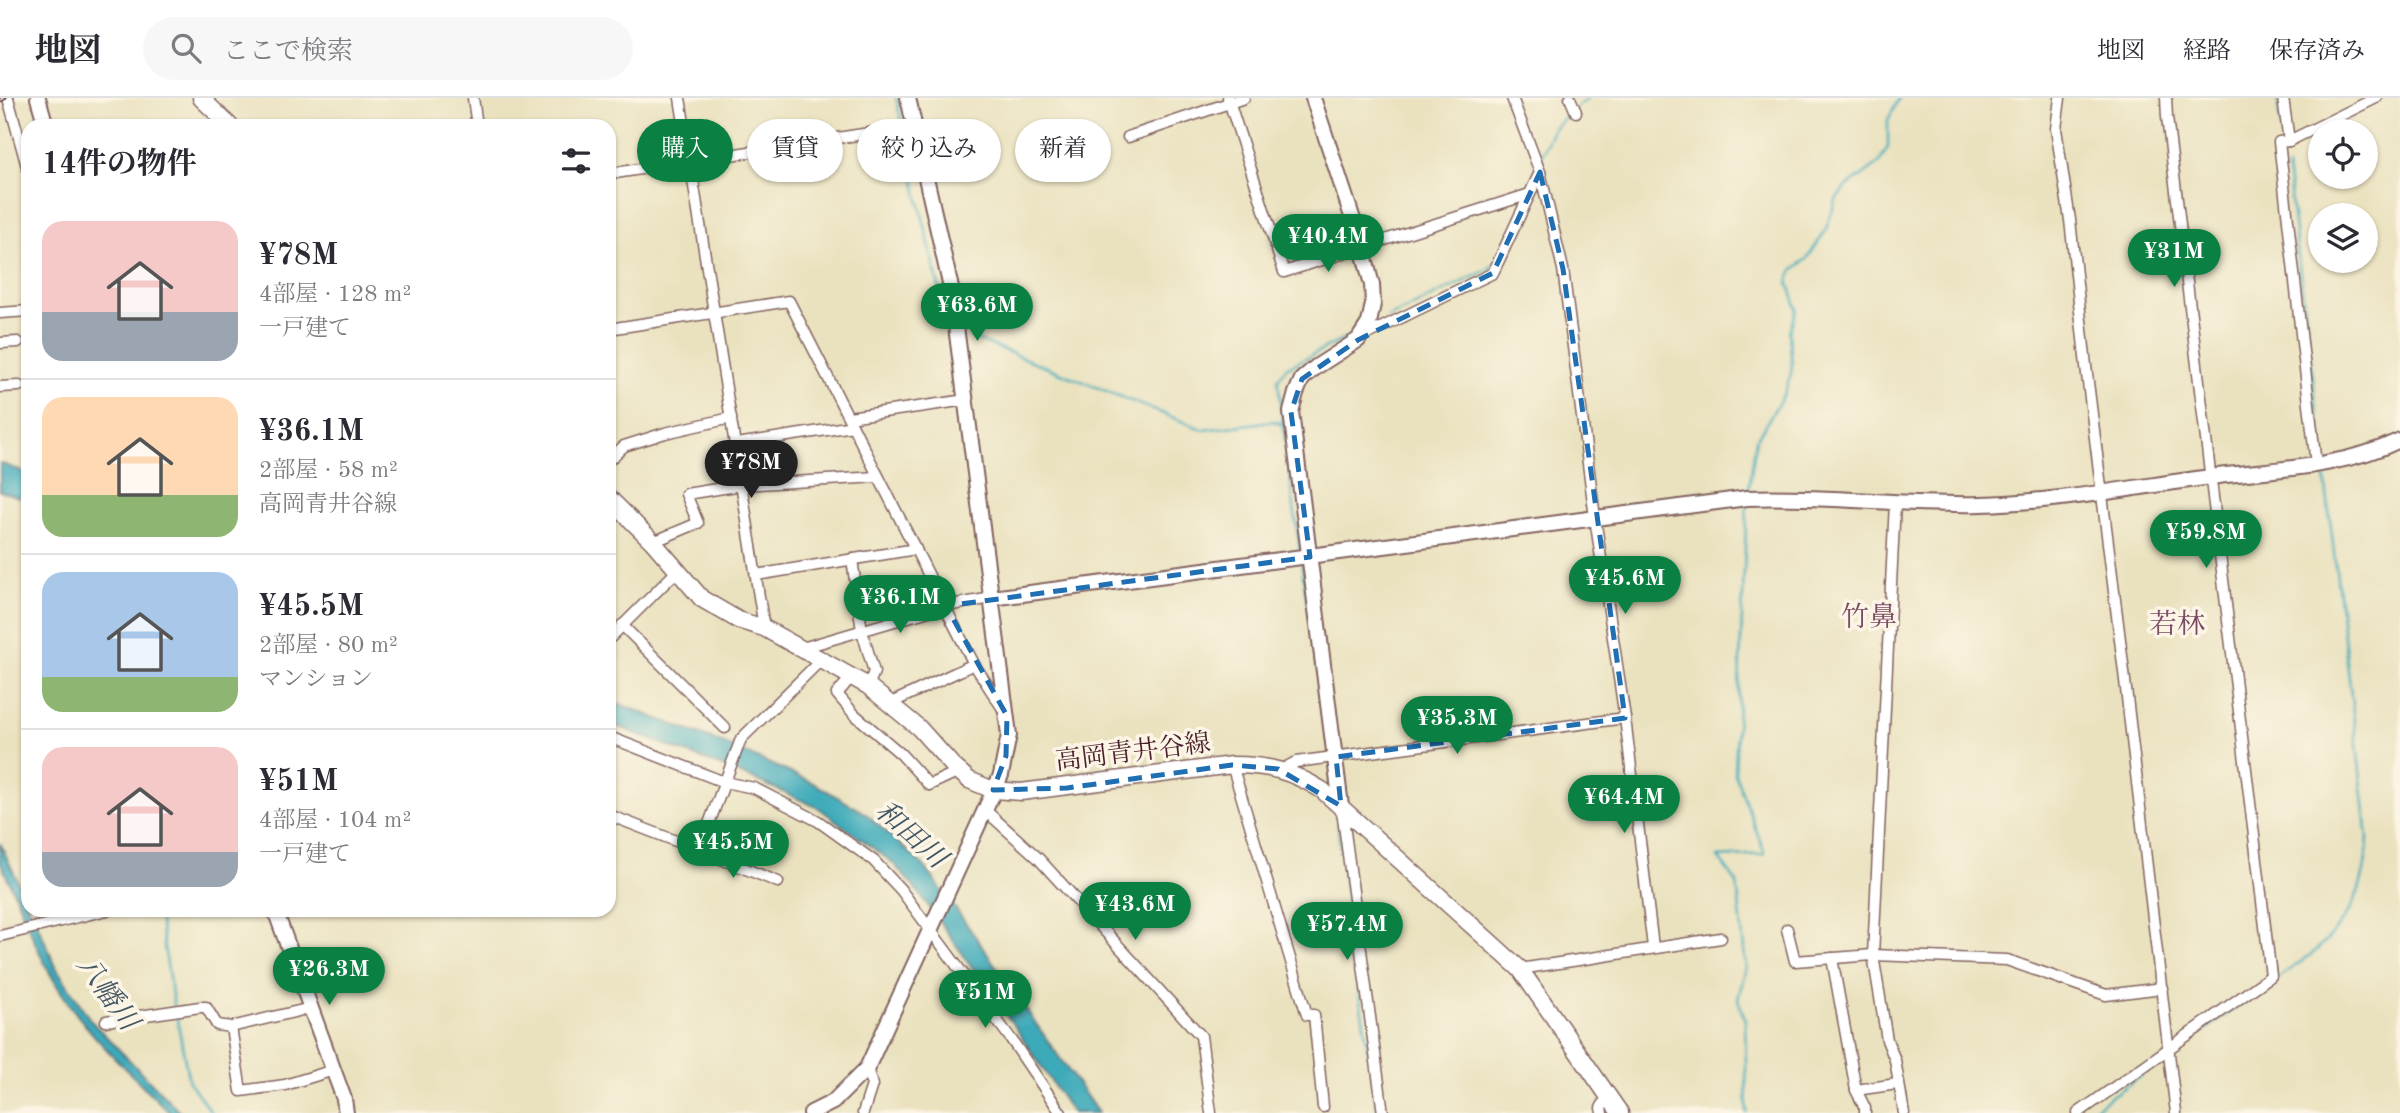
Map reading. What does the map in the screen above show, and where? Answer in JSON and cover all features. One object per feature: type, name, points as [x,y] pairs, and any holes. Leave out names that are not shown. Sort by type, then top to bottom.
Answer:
[{"type":"main road","points":[[201,98],[223,119]]},
{"type":"main road","name":"高岡青井谷線","points":[[616,505],[653,542],[702,599],[719,611],[764,628],[868,686],[919,728],[959,771],[977,784],[993,790],[1021,792],[1232,765],[1259,765],[1303,778],[1342,806],[1520,970],[1620,1113]]},
{"type":"street","points":[[8,98],[21,145]]},
{"type":"street","points":[[38,98],[44,119]]},
{"type":"street","points":[[473,98],[476,119]]},
{"type":"street","points":[[680,98],[683,119]]},
{"type":"street","points":[[908,98],[913,119]]},
{"type":"street","points":[[1128,137],[1229,100],[1244,98]]},
{"type":"street","points":[[1313,98],[1372,285],[1373,304],[1369,323],[1358,340]]},
{"type":"street","points":[[1512,98],[1540,172],[1563,269],[1595,518],[1625,718],[1653,947]]},
{"type":"street","points":[[1570,98],[1576,112]]},
{"type":"street","points":[[2060,98],[2056,129],[2070,220],[2176,1113]]},
{"type":"street","points":[[2078,1113],[2271,976],[2166,117],[2166,98]]},
{"type":"street","points":[[2283,98],[2289,141]]},
{"type":"street","points":[[2316,465],[2278,142],[2289,141],[2376,98]]},
{"type":"street","points":[[1229,100],[1284,272],[1530,194]]},
{"type":"street","points":[[733,154],[857,135]]},
{"type":"street","points":[[616,173],[637,169]]},
{"type":"street","points":[[1383,1113],[1292,412],[1302,379],[1316,367],[1358,340],[1493,273],[1540,172]]},
{"type":"street","points":[[692,182],[764,628]]},
{"type":"street","points":[[811,1113],[834,1108],[867,1068],[1002,775],[1009,735],[951,288],[927,182]]},
{"type":"street","points":[[616,328],[789,301],[974,664],[1007,716]]},
{"type":"street","points":[[0,313],[21,312]]},
{"type":"street","points":[[0,343],[18,342]]},
{"type":"street","points":[[0,387],[19,386]]},
{"type":"street","points":[[736,444],[966,400]]},
{"type":"street","points":[[616,453],[624,446],[665,433],[731,418]]},
{"type":"street","points":[[802,648],[946,606],[992,598],[1747,498],[1983,504],[2316,465],[2367,454],[2400,440]]},
{"type":"street","points":[[653,542],[698,523],[686,494],[742,485],[878,477]]},
{"type":"street","points":[[1895,502],[1873,955],[1887,1040],[1895,1060],[1904,1113]]},
{"type":"street","points":[[756,575],[916,549]]},
{"type":"street","points":[[852,559],[862,631],[873,673],[868,686]]},
{"type":"street","points":[[616,631],[677,571]]},
{"type":"street","points":[[622,625],[725,728]]},
{"type":"street","points":[[699,850],[741,739],[822,659]]},
{"type":"street","points":[[891,703],[974,664]]},
{"type":"street","points":[[852,676],[837,694],[854,714],[901,754],[929,785],[959,771]]},
{"type":"street","points":[[1282,770],[1296,762],[1625,718]]},
{"type":"street","points":[[616,740],[724,782],[754,788],[818,821],[874,861],[892,880],[1011,1039],[1061,1113]]},
{"type":"street","points":[[1232,765],[1307,1015],[1314,1015],[1323,1107]]},
{"type":"street","points":[[985,810],[1038,858],[1201,1035],[1211,1113]]},
{"type":"street","points":[[616,818],[778,882]]},
{"type":"street","points":[[0,936],[78,917]]},
{"type":"street","points":[[278,917],[334,1070],[346,1113]]},
{"type":"street","points":[[1787,929],[1795,961],[1873,955],[2007,960],[2106,995],[2162,988]]},
{"type":"street","points":[[1520,970],[1653,947],[1721,939]]},
{"type":"street","points":[[1832,958],[1856,1090],[1865,1113]]},
{"type":"street","points":[[106,1021],[206,1007],[217,1025],[231,1027],[311,1008]]},
{"type":"street","points":[[231,1027],[241,1091],[285,1085],[334,1070]]},
{"type":"street","points":[[863,1113],[872,1085],[867,1068]]},
{"type":"street","points":[[1856,1090],[1897,1084]]},
{"type":"street","points":[[1602,1113],[1601,1108],[1608,1096]]},
{"type":"highlighted area","points":[[1540,172],[1563,269],[1625,718],[1336,757],[1341,806],[1278,769],[1232,765],[1067,788],[993,790],[1006,756],[1007,716],[946,606],[1310,557],[1291,412],[1302,379],[1358,340],[1493,273]]},
{"type":"water","points":[[0,463],[21,471],[21,498],[0,491]]},
{"type":"water","points":[[616,703],[732,747],[813,783],[865,813],[924,866],[1098,1113],[1072,1113],[1017,1030],[919,893],[893,863],[819,808],[751,778],[616,726]]},
{"type":"water","points":[[0,843],[21,889],[21,909],[13,890],[0,862]]},
{"type":"water","points":[[24,917],[34,917],[57,969],[91,1021],[181,1113],[170,1113],[89,1029],[62,994]]},
{"type":"waterway","points":[[896,98],[901,119]]},
{"type":"waterway","points":[[1577,107],[1588,98]]},
{"type":"waterway","points":[[1748,494],[1756,440],[1784,394],[1791,374],[1789,332],[1797,309],[1788,282],[1793,270],[1807,259],[1825,232],[1836,200],[1845,188],[1879,163],[1888,147],[1888,120],[1899,98]]},
{"type":"waterway","points":[[2277,98],[2283,140]]},
{"type":"waterway","points":[[1540,160],[1553,129],[1572,111]]},
{"type":"waterway","points":[[2287,167],[2323,459]]},
{"type":"waterway","points":[[915,182],[943,312]]},
{"type":"waterway","points":[[1388,318],[1489,269],[1492,265]]},
{"type":"waterway","points":[[971,337],[1204,430],[1274,421],[1283,425],[1300,552]]},
{"type":"waterway","points":[[1283,425],[1278,379],[1286,368],[1344,339]]},
{"type":"waterway","points":[[2173,1053],[2312,954],[2346,916],[2364,873],[2368,838],[2324,469]]},
{"type":"waterway","points":[[1718,857],[1765,854],[1735,774],[1747,504]]},
{"type":"waterway","points":[[1301,562],[1317,669]]},
{"type":"waterway","points":[[1336,811],[1357,980],[1378,1113]]},
{"type":"waterway","points":[[1718,857],[1737,883],[1746,968],[1738,999],[1745,1020],[1747,1113]]},
{"type":"waterway","points":[[159,917],[174,1007]]},
{"type":"waterway","points":[[176,1013],[189,1082],[212,1113]]},
{"type":"waterway","points":[[2087,1113],[2165,1059]]},
{"type":"railway","points":[[0,100],[4,98]]},
{"type":"district","name":"竹鼻","points":[[1869,619]]},
{"type":"district","name":"若林","points":[[2177,626]]},
{"type":"water label","name":"和田川","points":[[910,836]]},
{"type":"water label","name":"八幡川","points":[[106,994]]}]
